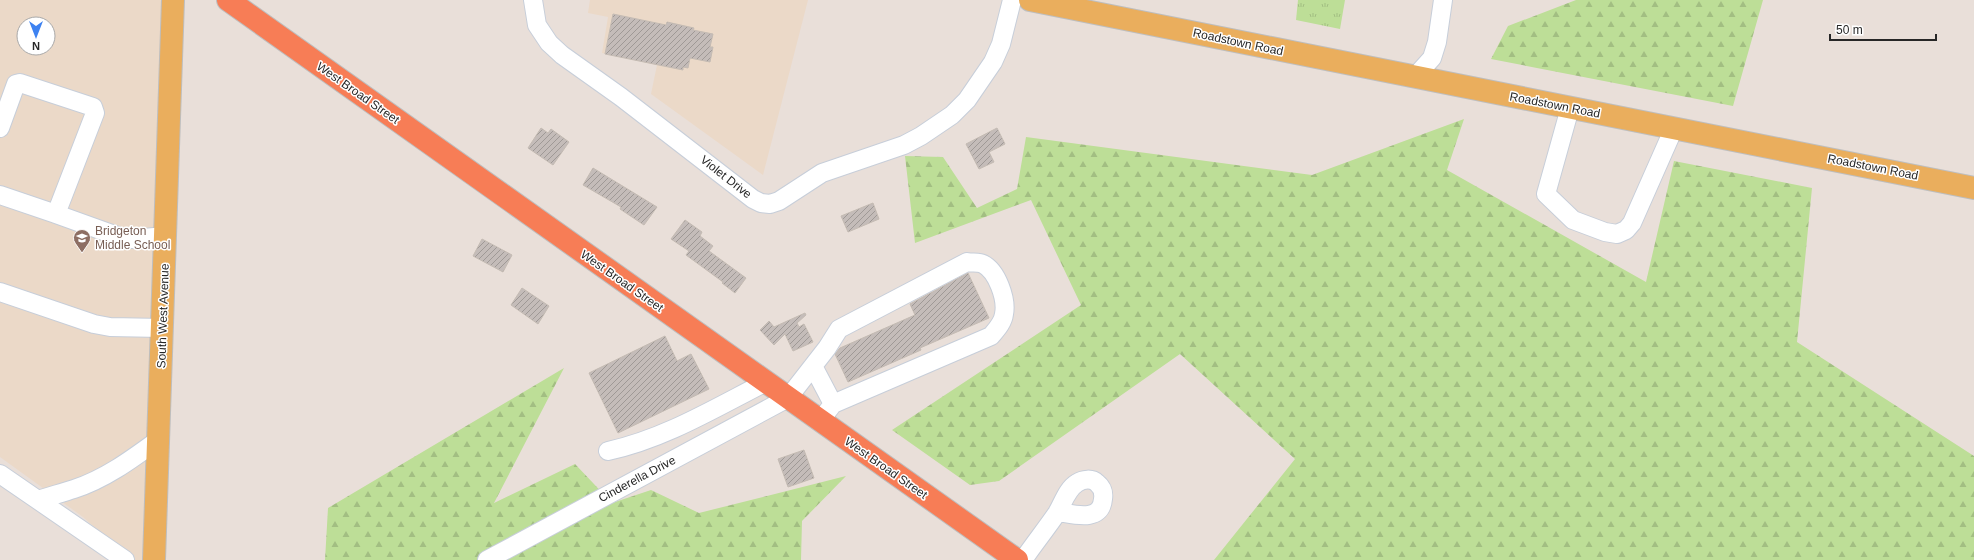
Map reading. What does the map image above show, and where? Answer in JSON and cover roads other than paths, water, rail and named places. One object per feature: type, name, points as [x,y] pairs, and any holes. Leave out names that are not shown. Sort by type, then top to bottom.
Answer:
[{"type":"highway","name":"West Broad Street","points":[[228,0],[788,398],[826,413],[1017,560]]},
{"type":"main road","name":"South West Avenue","points":[[154,560],[173,0]]},
{"type":"main road","name":"Roadstown Road","points":[[1030,0],[1414,78],[1974,188]]},
{"type":"street","name":"Violet Drive","points":[[533,0],[537,25],[549,43],[562,55],[633,106],[753,199],[761,203],[770,204],[778,201],[822,173],[904,145],[921,136],[952,115],[966,100],[993,62],[1003,37],[1012,0]]},
{"type":"street","points":[[1414,78],[1432,58],[1437,42],[1443,0]]},
{"type":"street","points":[[0,128],[16,84],[20,83],[93,107],[95,113],[56,214]]},
{"type":"street","points":[[1570,108],[1546,194],[1573,220],[1605,232],[1617,234],[1626,230],[1632,223],[1674,128]]},
{"type":"street","points":[[0,195],[120,237],[133,239],[165,236]]},
{"type":"street","points":[[788,398],[839,329],[967,262],[982,264],[994,273],[1000,283],[1005,314],[1002,321],[991,336],[826,413],[813,366]]},
{"type":"street","points":[[0,292],[94,324],[110,327],[162,328]]},
{"type":"street","points":[[608,450],[632,446],[660,434],[766,382]]},
{"type":"street","name":"Cinderella Drive","points":[[487,560],[788,398]]},
{"type":"street","points":[[38,500],[74,489],[92,481],[133,458],[158,440]]},
{"type":"street","points":[[0,474],[125,560]]},
{"type":"street","points":[[1023,560],[1058,512]]},
{"type":"place","name":"Bridgeton Middle School","points":[[82,253]]}]
